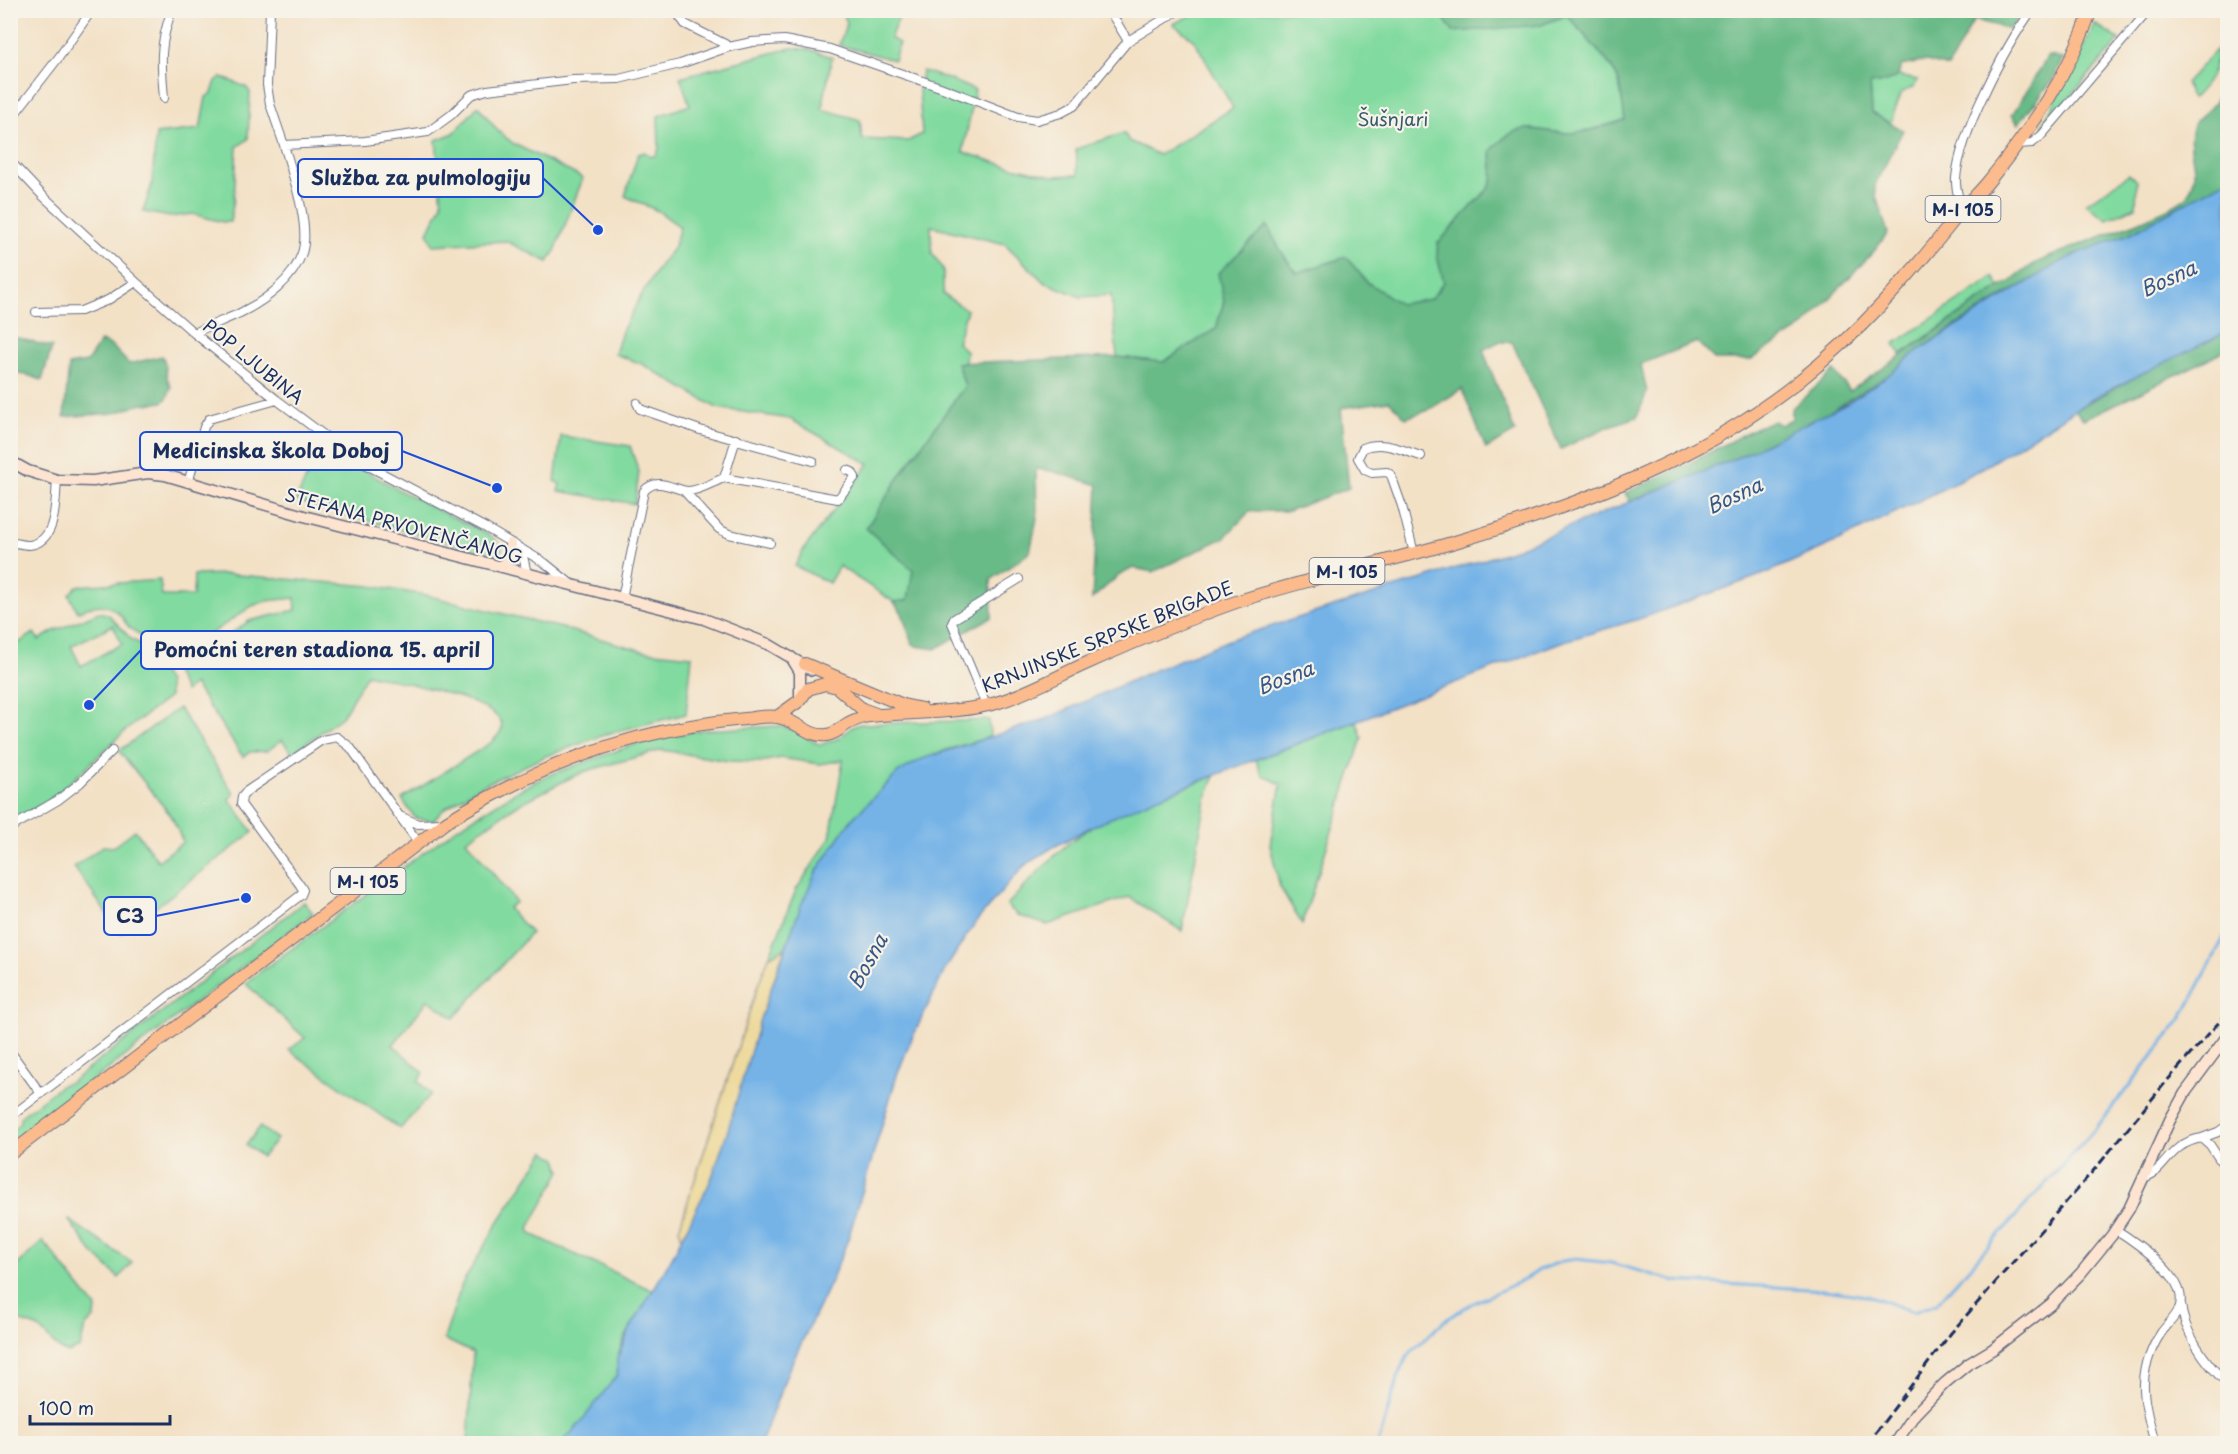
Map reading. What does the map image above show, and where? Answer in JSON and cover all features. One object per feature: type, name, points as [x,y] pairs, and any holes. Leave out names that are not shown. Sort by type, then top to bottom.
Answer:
[{"type":"main road","name":"KRNJINSKE SRPSKE BRIGADE","points":[[879,715],[931,712],[986,705],[1016,696],[1127,645],[1236,602],[1542,515],[1622,484],[1677,459],[1748,418],[1799,381],[1841,344],[1906,277],[1985,186],[2055,91],[2091,10]]},
{"type":"main road","points":[[805,664],[903,705],[931,712]]},
{"type":"main road","points":[[777,717],[800,700],[813,686],[831,685],[862,709],[879,715]]},
{"type":"main road","points":[[845,725],[849,714],[846,696]]},
{"type":"main road","points":[[800,700],[798,717],[807,730]]},
{"type":"main road","name":"M-I 105","points":[[10,1154],[418,842],[446,822],[529,776],[619,742],[685,726],[777,717],[813,734],[827,736],[863,717],[879,715]]},
{"type":"street","points":[[10,120],[92,10]]},
{"type":"street","points":[[164,98],[161,53],[166,25],[172,10]]},
{"type":"street","points":[[194,333],[260,302],[273,292],[296,266],[303,252],[302,218],[297,189],[270,104],[267,85],[270,10]]},
{"type":"street","points":[[675,10],[685,24],[729,47]]},
{"type":"street","points":[[1109,10],[1128,41]]},
{"type":"street","points":[[284,145],[365,141],[428,132],[451,115],[471,95],[487,90],[573,80],[619,79],[680,64],[729,47],[752,42],[784,40],[820,46],[940,87],[1018,117],[1037,120],[1061,113],[1074,106],[1128,41],[1179,10]]},
{"type":"street","points":[[1962,210],[1956,179],[1965,144],[1992,79],[2032,10]]},
{"type":"street","points":[[2018,144],[2032,143],[2042,136],[2149,10]]},
{"type":"street","name":"POP LJUBINA","points":[[12,167],[194,333],[277,400],[357,460],[486,528],[544,563],[574,586]]},
{"type":"street","points":[[36,312],[81,310],[108,300],[136,282]]},
{"type":"street","points":[[188,483],[204,427],[209,419],[277,400]]},
{"type":"street","points":[[637,403],[640,409],[681,424],[813,461]]},
{"type":"street","points":[[724,478],[736,439]]},
{"type":"street","points":[[1414,553],[1402,506],[1390,475],[1387,472],[1372,473],[1365,470],[1358,458],[1363,448],[1376,444],[1421,456]]},
{"type":"street","name":"STEFANA PRVOVENČANOG","points":[[10,461],[28,471],[57,480],[93,481],[148,473],[165,476],[304,516],[704,619],[745,634],[786,653],[805,664],[831,685]]},
{"type":"street","points":[[685,492],[724,478],[838,499],[855,477],[847,470]]},
{"type":"street","points":[[10,542],[29,545],[46,535],[51,528],[57,480]]},
{"type":"street","points":[[622,598],[644,491],[651,485],[673,485],[685,492],[719,529],[729,534],[770,543]]},
{"type":"street","points":[[501,567],[509,558],[510,544]]},
{"type":"street","points":[[510,544],[524,560],[527,574]]},
{"type":"street","points":[[986,705],[952,623],[954,619],[1019,579]]},
{"type":"street","points":[[786,653],[800,672],[800,700]]},
{"type":"street","points":[[10,1117],[302,895],[303,890],[300,885],[241,804],[242,797],[247,791],[322,740],[337,737],[350,747],[418,842]]},
{"type":"street","points":[[10,828],[58,800],[80,783],[112,751]]},
{"type":"street","points":[[400,816],[418,824],[446,822]]},
{"type":"street","points":[[1895,1443],[1915,1414],[1945,1383],[2051,1304],[2081,1273],[2129,1209],[2185,1093],[2228,1035]]},
{"type":"street","points":[[10,1051],[41,1094]]},
{"type":"street","points":[[2142,1178],[2154,1173],[2179,1146],[2218,1132],[2228,1125]]},
{"type":"street","points":[[2202,1138],[2210,1145],[2228,1172]]},
{"type":"street","points":[[2115,1230],[2146,1251],[2174,1280],[2179,1287],[2182,1311],[2198,1348],[2215,1373],[2226,1382]]},
{"type":"street","points":[[2159,1443],[2154,1440],[2147,1414],[2145,1369],[2152,1348],[2173,1319],[2181,1302]]},
{"type":"green space","points":[[830,11],[902,11],[890,38],[899,43],[894,60],[839,45],[847,22],[843,14]]},
{"type":"green space","name":"Šušnjari","points":[[1200,11],[1439,11],[1446,20],[1541,25],[1567,15],[1611,66],[1619,81],[1625,120],[1578,133],[1520,130],[1502,140],[1491,151],[1493,179],[1489,188],[1438,243],[1437,256],[1444,282],[1431,299],[1400,304],[1367,282],[1346,257],[1297,273],[1281,252],[1267,227],[1219,273],[1224,301],[1216,329],[1163,362],[1117,357],[1111,295],[1081,297],[1044,282],[1005,244],[931,226],[932,253],[943,269],[943,294],[967,310],[957,342],[966,351],[965,363],[957,363],[965,386],[906,467],[913,570],[908,601],[894,602],[839,566],[829,583],[795,566],[804,549],[869,464],[790,419],[717,408],[642,364],[615,354],[622,331],[642,294],[673,249],[680,227],[658,211],[625,196],[638,154],[645,152],[651,157],[656,155],[659,148],[658,116],[690,105],[680,77],[791,48],[808,49],[832,57],[822,109],[860,120],[862,139],[908,141],[922,134],[919,90],[922,71],[975,90],[963,152],[1004,165],[1053,176],[1078,175],[1076,149],[1124,133],[1129,141],[1159,155],[1233,108],[1194,40],[1173,24]]},
{"type":"green space","points":[[1439,11],[2022,11],[2010,29],[1974,20],[1948,67],[1927,61],[1901,66],[1898,76],[1886,82],[1870,84],[1872,113],[1903,130],[1875,185],[1876,196],[1888,233],[1804,326],[1750,360],[1715,360],[1697,342],[1641,364],[1647,392],[1637,417],[1607,427],[1561,449],[1512,342],[1498,342],[1483,350],[1515,432],[1486,449],[1462,389],[1428,410],[1406,418],[1389,401],[1341,408],[1349,488],[1288,511],[1250,511],[1224,538],[1153,572],[1133,568],[1118,576],[1092,599],[1098,485],[1051,471],[1036,469],[1037,518],[1030,552],[991,580],[992,617],[935,649],[916,646],[912,643],[902,613],[894,602],[908,600],[913,570],[866,528],[906,467],[965,386],[957,363],[1117,357],[1163,362],[1216,329],[1224,301],[1218,273],[1267,226],[1296,273],[1346,257],[1367,282],[1400,304],[1431,299],[1444,282],[1437,256],[1438,243],[1489,188],[1493,179],[1491,151],[1502,140],[1520,130],[1578,133],[1625,120],[1619,81],[1611,66],[1567,15],[1541,25],[1453,32]]},
{"type":"green space","points":[[2095,24],[2120,40],[2049,121],[2042,126]]},
{"type":"green space","points":[[2218,48],[2210,76],[2192,99],[2185,84]]},
{"type":"green space","points":[[2048,56],[2063,58],[2052,81],[2018,124],[2012,115]]},
{"type":"green space","points":[[2227,70],[2227,180],[2129,234],[2081,252],[2032,279],[1947,331],[1917,351],[1889,375],[1821,417],[1741,456],[1631,503],[1625,493],[1686,465],[1757,427],[1774,421],[1781,425],[1792,419],[1792,408],[1834,371],[1850,391],[2038,262],[2145,219],[2181,201],[2188,194],[2194,178],[2190,140],[2192,127],[2215,100]]},
{"type":"green space","points":[[1898,76],[1918,80],[1914,87],[1902,92],[1890,123],[1872,113],[1870,83],[1886,82]]},
{"type":"green space","points":[[221,77],[246,87],[250,92],[248,139],[237,147],[234,199],[230,222],[192,214],[170,217],[143,212],[152,184],[156,134],[200,129],[206,97],[212,93],[216,81]]},
{"type":"green space","points":[[478,106],[498,131],[514,144],[583,178],[555,251],[548,262],[506,241],[433,245],[428,233],[442,204],[436,140],[454,133]]},
{"type":"green space","points":[[2129,174],[2137,181],[2136,207],[2107,219],[2086,204]]},
{"type":"green space","points":[[1994,277],[2000,287],[1901,354],[1894,344]]},
{"type":"green space","points":[[2227,332],[2227,350],[2083,419],[2075,410],[2146,371]]},
{"type":"green space","points":[[10,336],[52,347],[42,380],[11,373]]},
{"type":"green space","points":[[101,341],[112,346],[129,364],[162,356],[171,387],[167,398],[163,402],[138,405],[115,413],[64,417],[69,365],[87,362]]},
{"type":"green space","points":[[561,436],[630,446],[639,472],[635,504],[558,491],[560,484],[555,481]]},
{"type":"green space","points":[[325,445],[394,487],[486,533],[496,540],[502,549],[496,555],[490,554],[296,501],[311,467]]},
{"type":"green space","points":[[226,574],[370,586],[425,595],[558,627],[644,651],[692,656],[686,714],[610,733],[546,756],[477,788],[444,809],[433,821],[415,818],[402,799],[492,742],[502,728],[497,716],[464,699],[367,674],[342,717],[292,753],[282,740],[267,751],[250,752],[243,757],[194,684],[185,692],[173,668],[202,654],[249,621],[296,610],[295,598],[266,601],[252,606],[194,645],[165,658],[153,645],[129,627],[116,611],[101,605],[78,612],[69,595],[77,586],[160,580],[162,596],[193,596],[194,575]]},
{"type":"green space","points":[[99,612],[109,615],[131,639],[142,645],[168,682],[169,697],[125,731],[55,797],[11,822],[11,648],[34,633],[39,640]],"holes":[[[113,625],[122,644],[81,666],[71,646]]]},
{"type":"green space","points":[[179,708],[234,794],[229,799],[253,832],[121,934],[74,867],[103,846],[113,847],[135,830],[158,861],[183,842],[172,817],[119,751]]},
{"type":"green space","points":[[989,720],[990,737],[946,750],[899,772],[852,819],[816,872],[785,948],[769,957],[796,890],[830,838],[843,760],[820,764],[781,758],[760,762],[728,761],[662,750],[586,771],[566,780],[516,806],[466,840],[516,902],[508,908],[531,933],[454,1018],[428,1000],[393,1045],[424,1073],[418,1081],[431,1094],[400,1129],[289,1050],[305,1038],[245,983],[457,828],[519,790],[546,776],[644,741],[702,730],[780,726],[796,731],[820,745],[839,738],[852,727],[860,724]]},
{"type":"green space","points":[[1357,721],[1362,738],[1302,924],[1280,887],[1270,845],[1281,784],[1262,775],[1256,760]]},
{"type":"green space","points":[[1215,776],[1207,795],[1182,931],[1129,897],[1047,925],[1017,915],[1007,905],[1053,857],[1084,832],[1119,813]]},
{"type":"green space","points":[[304,902],[313,913],[11,1143],[11,1131],[20,1123],[20,1117],[63,1084],[70,1083]]},
{"type":"green space","points":[[260,1127],[277,1139],[262,1157],[246,1145]]},
{"type":"green space","points":[[545,1151],[557,1159],[561,1171],[529,1228],[531,1234],[654,1291],[621,1347],[617,1358],[618,1375],[615,1381],[561,1443],[468,1443],[473,1353],[444,1339],[462,1284],[499,1221]]},
{"type":"green space","points":[[68,1219],[132,1263],[119,1278],[92,1252]]},
{"type":"green space","points":[[43,1241],[96,1308],[95,1317],[85,1327],[80,1348],[68,1353],[59,1349],[39,1328],[11,1318],[11,1271]]},
{"type":"sand","points":[[785,948],[722,1152],[711,1180],[682,1238],[679,1229],[758,985],[769,957]]},
{"type":"water","name":"Bosna","points":[[2227,180],[2227,332],[2097,396],[1984,467],[1949,486],[1767,573],[1639,619],[1561,642],[1156,798],[1089,828],[1024,866],[979,918],[965,938],[945,970],[911,1040],[897,1075],[848,1239],[831,1281],[788,1371],[761,1443],[561,1443],[574,1431],[617,1375],[617,1359],[631,1327],[669,1263],[711,1180],[760,1019],[801,905],[816,872],[852,819],[899,772],[922,759],[1046,719],[1157,669],[1234,638],[1508,552],[1741,456],[1847,403],[1889,375],[1917,351],[2055,265],[2081,252],[2129,234]]},
{"type":"waterway","points":[[1378,1444],[1398,1376],[1413,1350],[1445,1320],[1471,1304],[1524,1280],[1539,1270],[1563,1261],[1576,1259],[1611,1263],[1675,1281],[1825,1290],[1874,1297],[1913,1312],[1936,1304],[2097,1127],[2182,1018],[2228,930]]},
{"type":"railway","points":[[1867,1444],[1951,1333],[2228,1012]]},
{"type":"place","name":"Služba za pulmologiju","points":[[598,230]]},
{"type":"place","name":"Medicinska škola Doboj","points":[[497,488]]},
{"type":"place","name":"Pomoćni teren stadiona 15. april","points":[[89,705]]},
{"type":"place","name":"C3","points":[[246,898]]}]
